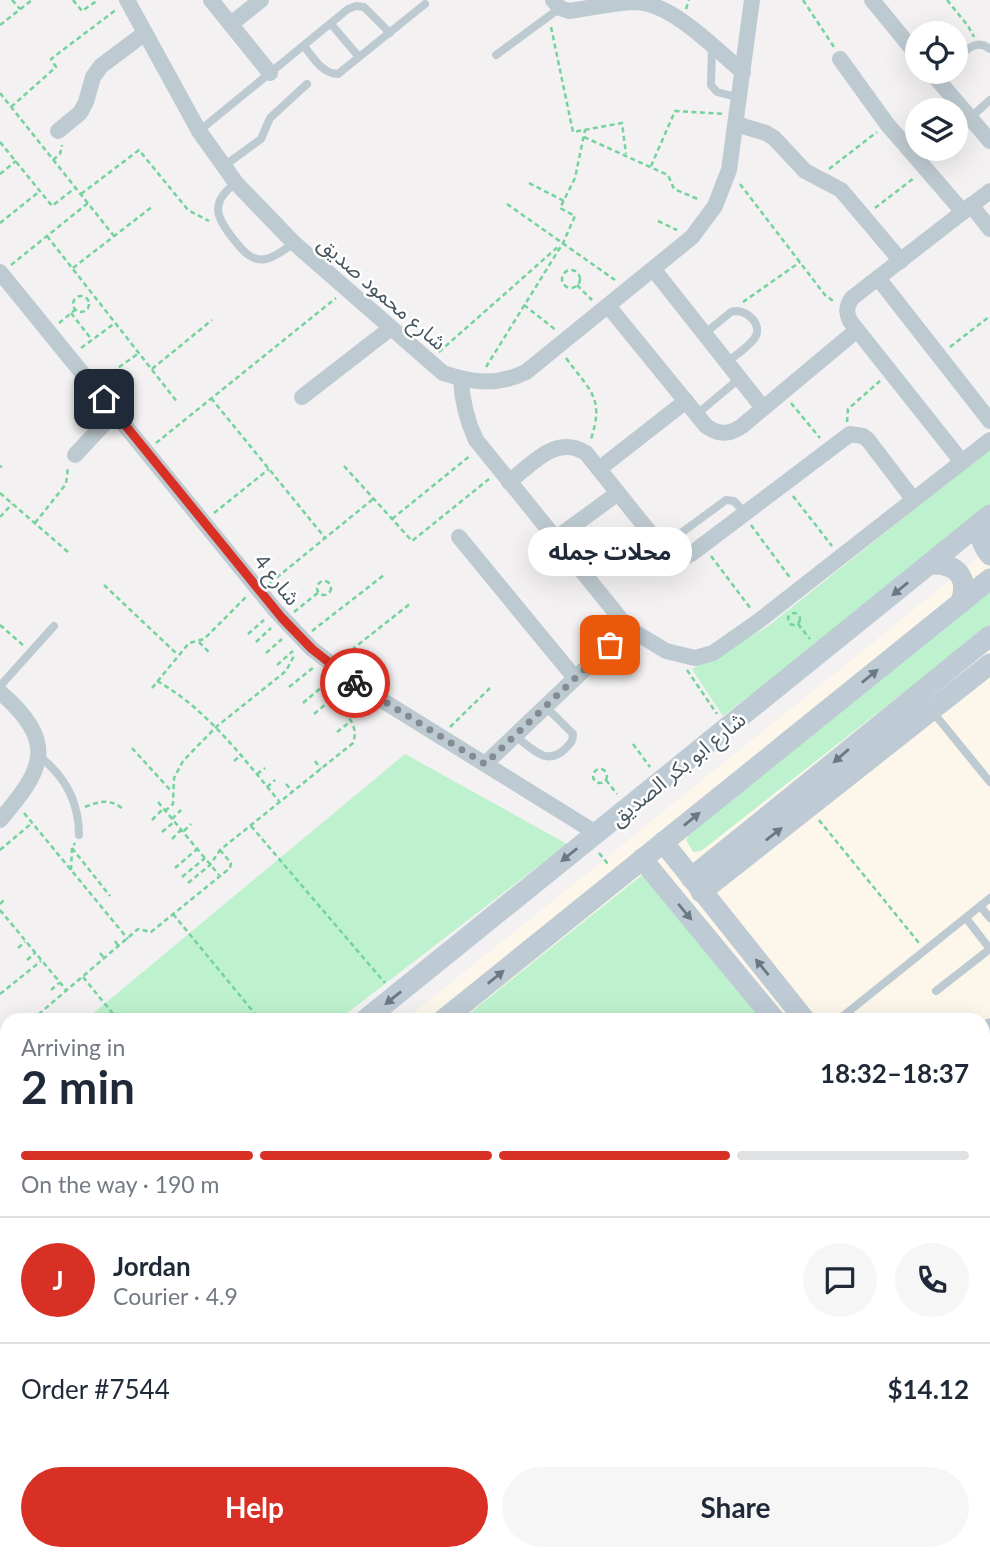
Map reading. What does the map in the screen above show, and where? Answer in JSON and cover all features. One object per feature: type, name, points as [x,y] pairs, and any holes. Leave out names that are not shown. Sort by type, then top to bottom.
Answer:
[{"type":"main road","points":[[986,518],[980,533],[982,545],[990,555]]},
{"type":"main road","name":"شارع ابو بكر الصديق","points":[[374,1013],[986,518]]},
{"type":"main road","points":[[931,564],[943,564],[955,569],[962,579],[965,591],[961,603]]},
{"type":"main road","points":[[452,1013],[990,579]]},
{"type":"main road","points":[[696,885],[990,636]]},
{"type":"main road","points":[[696,885],[808,807],[990,664]]},
{"type":"main road","points":[[663,842],[799,1013]]},
{"type":"main road","points":[[642,859],[769,1013]]},
{"type":"street","points":[[211,0],[270,73]]},
{"type":"street","points":[[231,24],[261,0]]},
{"type":"street","points":[[752,0],[729,170],[715,206],[692,237],[526,372],[511,380],[494,383],[469,380],[462,400],[467,421],[481,447],[628,628],[677,655],[695,658],[713,653],[760,620],[990,440]]},
{"type":"street","points":[[872,0],[905,40]]},
{"type":"street","name":"شارع محمود صديق","points":[[128,1],[199,131],[236,183],[294,243],[428,361],[443,373],[469,380]]},
{"type":"street","points":[[554,8],[569,11],[635,2],[652,5],[668,12],[743,72]]},
{"type":"street","points":[[58,131],[80,113],[93,78],[101,66],[145,33]]},
{"type":"street","points":[[841,59],[887,124],[926,169],[990,229]]},
{"type":"street","points":[[944,84],[990,141]]},
{"type":"street","points":[[737,119],[775,138],[805,171],[841,190],[901,261]]},
{"type":"street","points":[[962,462],[846,313],[847,305],[878,278],[990,191]]},
{"type":"street","points":[[654,270],[764,408]]},
{"type":"street","name":"شارع 4","points":[[1,272],[287,623],[328,662],[380,700],[485,764],[592,836]]},
{"type":"street","points":[[878,278],[990,421]]},
{"type":"street","points":[[606,309],[697,414],[714,432],[724,434],[734,432],[857,330]]},
{"type":"street","points":[[302,397],[391,328]]},
{"type":"street","points":[[599,469],[686,401]]},
{"type":"street","points":[[75,455],[115,412]]},
{"type":"street","points":[[504,476],[550,450],[562,445],[575,446],[586,453],[667,554],[675,558],[684,558],[703,545],[850,435],[863,436],[868,440],[913,499]]},
{"type":"street","points":[[555,539],[618,492]]},
{"type":"street","points":[[459,537],[575,678]]},
{"type":"street","points":[[485,764],[628,628]]},
{"type":"street","points":[[0,692],[23,714],[32,727],[38,741],[39,756],[37,771],[0,820]]},
{"type":"lane","points":[[304,46],[329,74],[338,74],[425,5]]},
{"type":"lane","points":[[199,131],[348,9],[364,7],[390,33]]},
{"type":"lane","points":[[496,54],[554,8]]},
{"type":"lane","points":[[331,24],[359,57]]},
{"type":"lane","points":[[968,50],[975,44],[990,49]]},
{"type":"lane","points":[[712,46],[711,85],[717,92],[740,98]]},
{"type":"lane","points":[[224,166],[261,139],[270,118],[307,84]]},
{"type":"lane","points":[[970,118],[990,100]]},
{"type":"lane","points":[[236,183],[226,190],[217,211],[219,222],[242,250],[252,258],[265,260],[294,243]]},
{"type":"lane","points":[[704,334],[731,312],[741,310],[755,324],[757,335],[727,362]]},
{"type":"lane","points":[[697,414],[740,379]]},
{"type":"lane","points":[[662,547],[726,500],[734,501],[744,514]]},
{"type":"lane","points":[[0,686],[54,626]]},
{"type":"lane","points":[[515,736],[548,758],[556,756],[572,743],[573,734],[545,706]]},
{"type":"lane","points":[[931,710],[990,782]]},
{"type":"lane","points":[[39,756],[60,776],[70,792],[76,810],[79,835]]},
{"type":"lane","points":[[847,1013],[990,898]]},
{"type":"lane","points":[[980,906],[990,918]]},
{"type":"lane","points":[[936,991],[990,949],[966,918]]},
{"type":"path","points":[[12,0],[20,9]]},
{"type":"path","points":[[0,25],[32,0]]},
{"type":"path","points":[[73,0],[82,11],[98,0]]},
{"type":"path","points":[[803,0],[841,59]]},
{"type":"path","points":[[947,0],[972,31],[975,44]]},
{"type":"path","points":[[11,107],[56,67],[51,59],[128,1]]},
{"type":"path","points":[[554,8],[573,132],[622,122],[626,154]]},
{"type":"path","points":[[0,93],[114,236]]},
{"type":"path","points":[[651,166],[675,111],[737,119]]},
{"type":"path","points":[[817,178],[887,124]]},
{"type":"path","points":[[469,380],[524,305],[563,243],[575,216],[560,208],[575,178],[585,130]]},
{"type":"path","points":[[584,137],[651,166],[668,175],[671,186],[677,191],[715,206]]},
{"type":"path","points":[[0,142],[52,206],[76,187]]},
{"type":"path","points":[[81,194],[139,150],[188,210],[198,218],[219,222]]},
{"type":"path","points":[[0,174],[16,161]]},
{"type":"path","points":[[864,216],[926,169]]},
{"type":"path","points":[[729,170],[825,295],[839,304],[847,305]]},
{"type":"path","points":[[528,183],[564,201]]},
{"type":"path","points":[[0,223],[40,191]]},
{"type":"path","points":[[1,272],[88,203]]},
{"type":"path","points":[[507,204],[629,290]]},
{"type":"path","points":[[72,268],[153,206]]},
{"type":"path","points":[[658,221],[692,237]]},
{"type":"path","points":[[47,236],[178,403]]},
{"type":"path","points":[[428,361],[563,243]]},
{"type":"path","points":[[741,310],[743,301],[800,262]]},
{"type":"path","points":[[569,270],[576,272],[579,278],[577,285],[570,288],[564,284],[563,274],[569,270]]},
{"type":"path","points":[[577,285],[606,309]]},
{"type":"path","points":[[146,451],[346,289]]},
{"type":"path","points":[[77,297],[88,300],[86,310],[75,310],[73,303],[77,297]]},
{"type":"path","points":[[524,305],[563,343],[596,401],[596,424],[586,453]]},
{"type":"path","points":[[48,331],[75,310]]},
{"type":"path","points":[[71,313],[92,340]]},
{"type":"path","points":[[939,356],[990,316]]},
{"type":"path","points":[[152,369],[212,320]]},
{"type":"path","points":[[69,356],[115,323]]},
{"type":"path","points":[[93,386],[139,353]]},
{"type":"path","points":[[850,435],[846,416],[848,409],[891,372]]},
{"type":"path","points":[[782,392],[828,449]]},
{"type":"path","points":[[211,398],[326,539]]},
{"type":"path","points":[[392,519],[481,447]]},
{"type":"path","points":[[35,523],[66,484],[68,466],[75,455]]},
{"type":"path","points":[[344,467],[412,541],[504,476]]},
{"type":"path","points":[[203,521],[269,469]]},
{"type":"path","points":[[784,483],[840,557]]},
{"type":"path","points":[[0,493],[68,552]]},
{"type":"path","points":[[152,688],[191,642],[204,639],[258,589],[326,539],[373,499]]},
{"type":"path","points":[[0,517],[12,504]]},
{"type":"path","points":[[744,514],[800,590]]},
{"type":"path","points":[[703,545],[760,620]]},
{"type":"path","points":[[256,642],[287,623],[384,575]]},
{"type":"path","points":[[104,585],[179,656]]},
{"type":"path","points":[[266,653],[287,623],[319,592]]},
{"type":"path","points":[[289,687],[411,603]]},
{"type":"path","points":[[248,634],[287,623]]},
{"type":"path","points":[[0,625],[31,652]]},
{"type":"path","points":[[198,641],[209,652]]},
{"type":"path","points":[[152,820],[173,804],[174,778],[179,768],[216,727],[286,671],[296,648],[277,665]]},
{"type":"path","points":[[677,655],[727,728]]},
{"type":"path","points":[[188,883],[210,864],[220,850],[353,743],[355,733],[351,721],[332,699],[325,684],[328,662]]},
{"type":"path","points":[[158,681],[216,727],[279,802]]},
{"type":"path","points":[[303,703],[325,684]]},
{"type":"path","points":[[440,736],[490,688]]},
{"type":"path","points":[[314,714],[332,699]]},
{"type":"path","points":[[337,732],[351,721]]},
{"type":"path","points":[[633,744],[661,781]]},
{"type":"path","points":[[132,748],[174,793]]},
{"type":"path","points":[[234,761],[240,756]]},
{"type":"path","points":[[248,765],[254,759]]},
{"type":"path","points":[[314,761],[321,769]]},
{"type":"path","points":[[253,773],[265,768]]},
{"type":"path","points":[[267,787],[275,780]]},
{"type":"path","points":[[286,784],[293,792]]},
{"type":"path","points":[[76,810],[107,801],[114,802],[124,810]]},
{"type":"path","points":[[15,802],[128,939]]},
{"type":"path","points":[[158,803],[220,876]]},
{"type":"path","points":[[808,807],[925,951]]},
{"type":"path","points":[[162,832],[181,810]]},
{"type":"path","points":[[0,850],[33,823]]},
{"type":"path","points":[[172,839],[191,824]]},
{"type":"path","points":[[251,825],[395,996]]},
{"type":"path","points":[[71,870],[72,848],[79,835]]},
{"type":"path","points":[[592,836],[619,878]]},
{"type":"path","points":[[72,848],[110,895]]},
{"type":"path","points":[[174,868],[197,849]]},
{"type":"path","points":[[41,1013],[140,929],[151,932],[220,876],[231,865],[220,850]]},
{"type":"path","points":[[182,877],[205,858]]},
{"type":"path","points":[[0,904],[4,900]]},
{"type":"path","points":[[0,910],[67,992]]},
{"type":"path","points":[[110,919],[116,914]]},
{"type":"path","points":[[173,914],[254,1013]]},
{"type":"path","points":[[115,941],[119,947]]},
{"type":"path","points":[[19,948],[25,942]]},
{"type":"path","points":[[27,960],[35,953]]},
{"type":"path","points":[[100,953],[105,959]]},
{"type":"path","points":[[0,994],[41,961]]},
{"type":"path","points":[[48,970],[54,965]]},
{"type":"path","points":[[55,979],[62,974]]},
{"type":"path","points":[[83,977],[112,1013]]},
{"type":"path","points":[[51,990],[59,983]]},
{"type":"path","points":[[63,988],[69,983]]},
{"type":"shaded area","points":[[990,548],[990,1013],[414,1013]]},
{"type":"green space","points":[[990,449],[990,505],[919,564],[723,716],[692,669],[767,627]]},
{"type":"green space","points":[[990,587],[990,625],[701,851],[693,852],[686,840],[693,828]]},
{"type":"green space","points":[[405,754],[567,844],[347,1013],[93,1013]]},
{"type":"green space","points":[[642,875],[761,1013],[470,1013]]},
{"type":"way so far","points":[[355,683],[485,764],[610,645]]},
{"type":"place","name":"محلات جمله","points":[[610,645]]},
{"type":"route","points":[[104,399],[282,618],[312,649],[355,683]]}]
